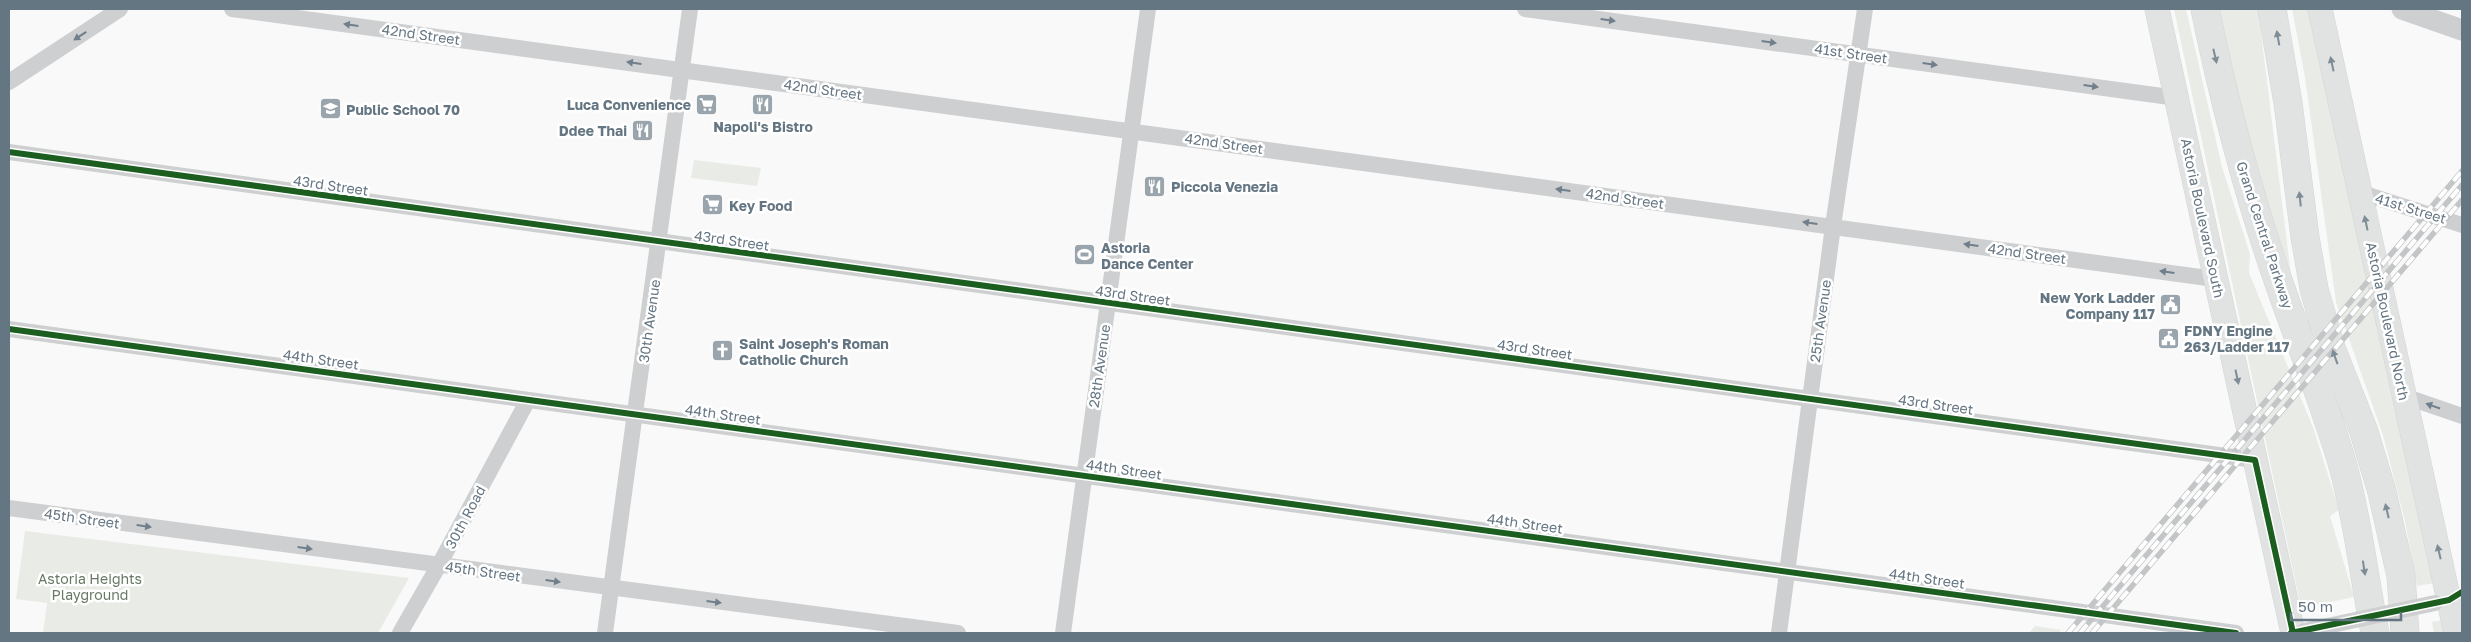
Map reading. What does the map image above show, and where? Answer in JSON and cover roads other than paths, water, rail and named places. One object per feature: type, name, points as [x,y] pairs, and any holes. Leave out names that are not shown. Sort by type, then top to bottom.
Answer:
[{"type":"highway","name":"Grand Central Parkway","points":[[2205,9],[2244,171],[2279,282],[2324,405],[2343,466],[2356,523],[2374,630]]},
{"type":"highway","points":[[2272,9],[2288,103],[2305,237],[2314,289],[2331,348],[2375,465],[2401,576],[2417,633]]},
{"type":"highway","points":[[2401,576],[2405,633]]},
{"type":"main road","name":"Astoria Boulevard South","points":[[2158,9],[2255,460],[2295,632]]},
{"type":"main road","name":"Astoria Boulevard North","points":[[2320,9],[2404,396],[2452,600],[2456,633]]},
{"type":"street","points":[[9,82],[120,9]]},
{"type":"street","name":"42nd Street","points":[[232,9],[2215,278]]},
{"type":"street","name":"30th Avenue","points":[[605,633],[690,9]]},
{"type":"street","name":"28th Avenue","points":[[1064,633],[1148,9]]},
{"type":"street","name":"41st Street","points":[[1525,9],[2177,98]]},
{"type":"street","name":"25th Avenue","points":[[1779,633],[1833,226],[1865,9]]},
{"type":"street","points":[[2402,9],[2462,30]]},
{"type":"street","name":"43rd Street","points":[[9,152],[659,243],[2255,460]]},
{"type":"street","name":"41st Street","points":[[2360,192],[2462,225]]},
{"type":"street","name":"44th Street","points":[[9,329],[2236,633]]},
{"type":"street","points":[[2404,396],[2462,416]]},
{"type":"street","name":"30th Road","points":[[400,633],[440,565],[528,400]]},
{"type":"street","name":"45th Street","points":[[9,508],[612,589],[958,633]]},
{"type":"street","points":[[2295,632],[2452,600]]},
{"type":"railway","points":[[2068,633],[2462,171]]},
{"type":"railway","points":[[2080,633],[2462,185]]},
{"type":"railway","points":[[2092,633],[2462,200]]},
{"type":"place","name":"Luca Convenience","points":[[707,104]]},
{"type":"place","name":"Napoli's Bistro","points":[[763,104]]},
{"type":"place","name":"Public School 70","points":[[330,109]]},
{"type":"place","name":"Ddee Thai","points":[[643,130]]},
{"type":"place","name":"Piccola Venezia","points":[[1155,186]]},
{"type":"place","name":"Key Food","points":[[713,205]]},
{"type":"place","name":"Astoria Dance Center","points":[[1085,255]]},
{"type":"place","name":"New York Ladder Company 117","points":[[2171,305]]},
{"type":"place","name":"FDNY Engine 263/Ladder 117","points":[[2168,338]]},
{"type":"place","name":"Saint Joseph's Roman Catholic Church","points":[[723,351]]},
{"type":"park label","name":"Astoria Heights Playground","points":[[90,586]]}]
